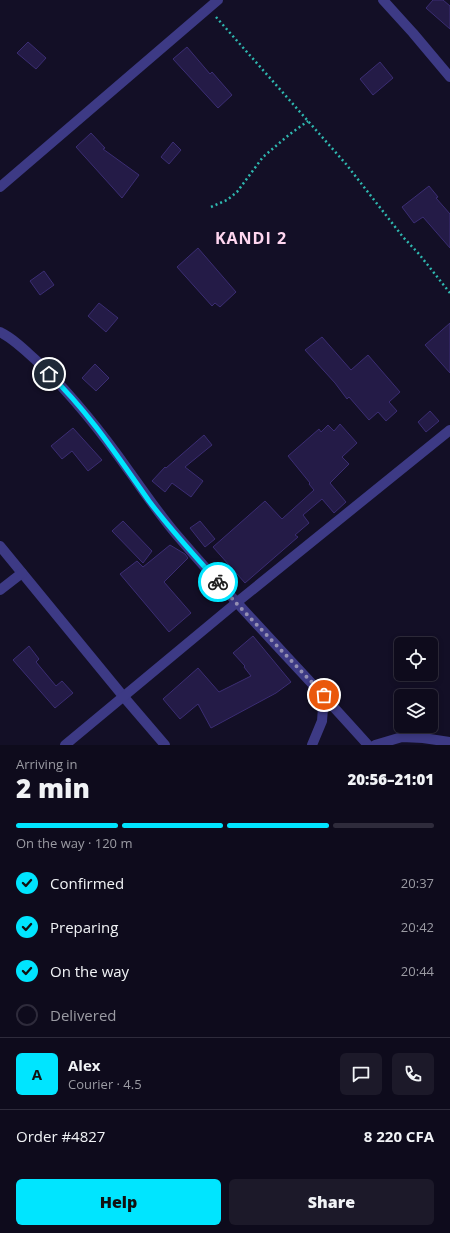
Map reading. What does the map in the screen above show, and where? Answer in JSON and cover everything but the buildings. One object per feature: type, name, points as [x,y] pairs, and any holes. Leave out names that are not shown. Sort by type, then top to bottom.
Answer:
[{"type":"street","points":[[0,187],[218,0]]},
{"type":"street","points":[[383,0],[450,77]]},
{"type":"street","points":[[0,332],[7,335],[31,356],[58,383],[83,412],[129,471],[150,502],[236,603],[324,695],[368,745]]},
{"type":"street","points":[[64,745],[236,603],[450,430]]},
{"type":"street","points":[[0,546],[165,745]]},
{"type":"street","points":[[0,590],[22,573]]},
{"type":"street","points":[[312,745],[322,720],[324,695]]},
{"type":"street","points":[[375,745],[402,737],[450,742]]},
{"type":"path","points":[[208,8],[346,164],[403,237],[419,254],[450,293]]},
{"type":"path","points":[[211,207],[227,200],[237,192],[263,157],[308,121]]},
{"type":"way so far","points":[[218,582],[236,603],[324,695]]},
{"type":"district","name":"KANDI 2","points":[[251,238]]},
{"type":"route","points":[[49,374],[83,412],[129,471],[150,502],[218,582]]}]
